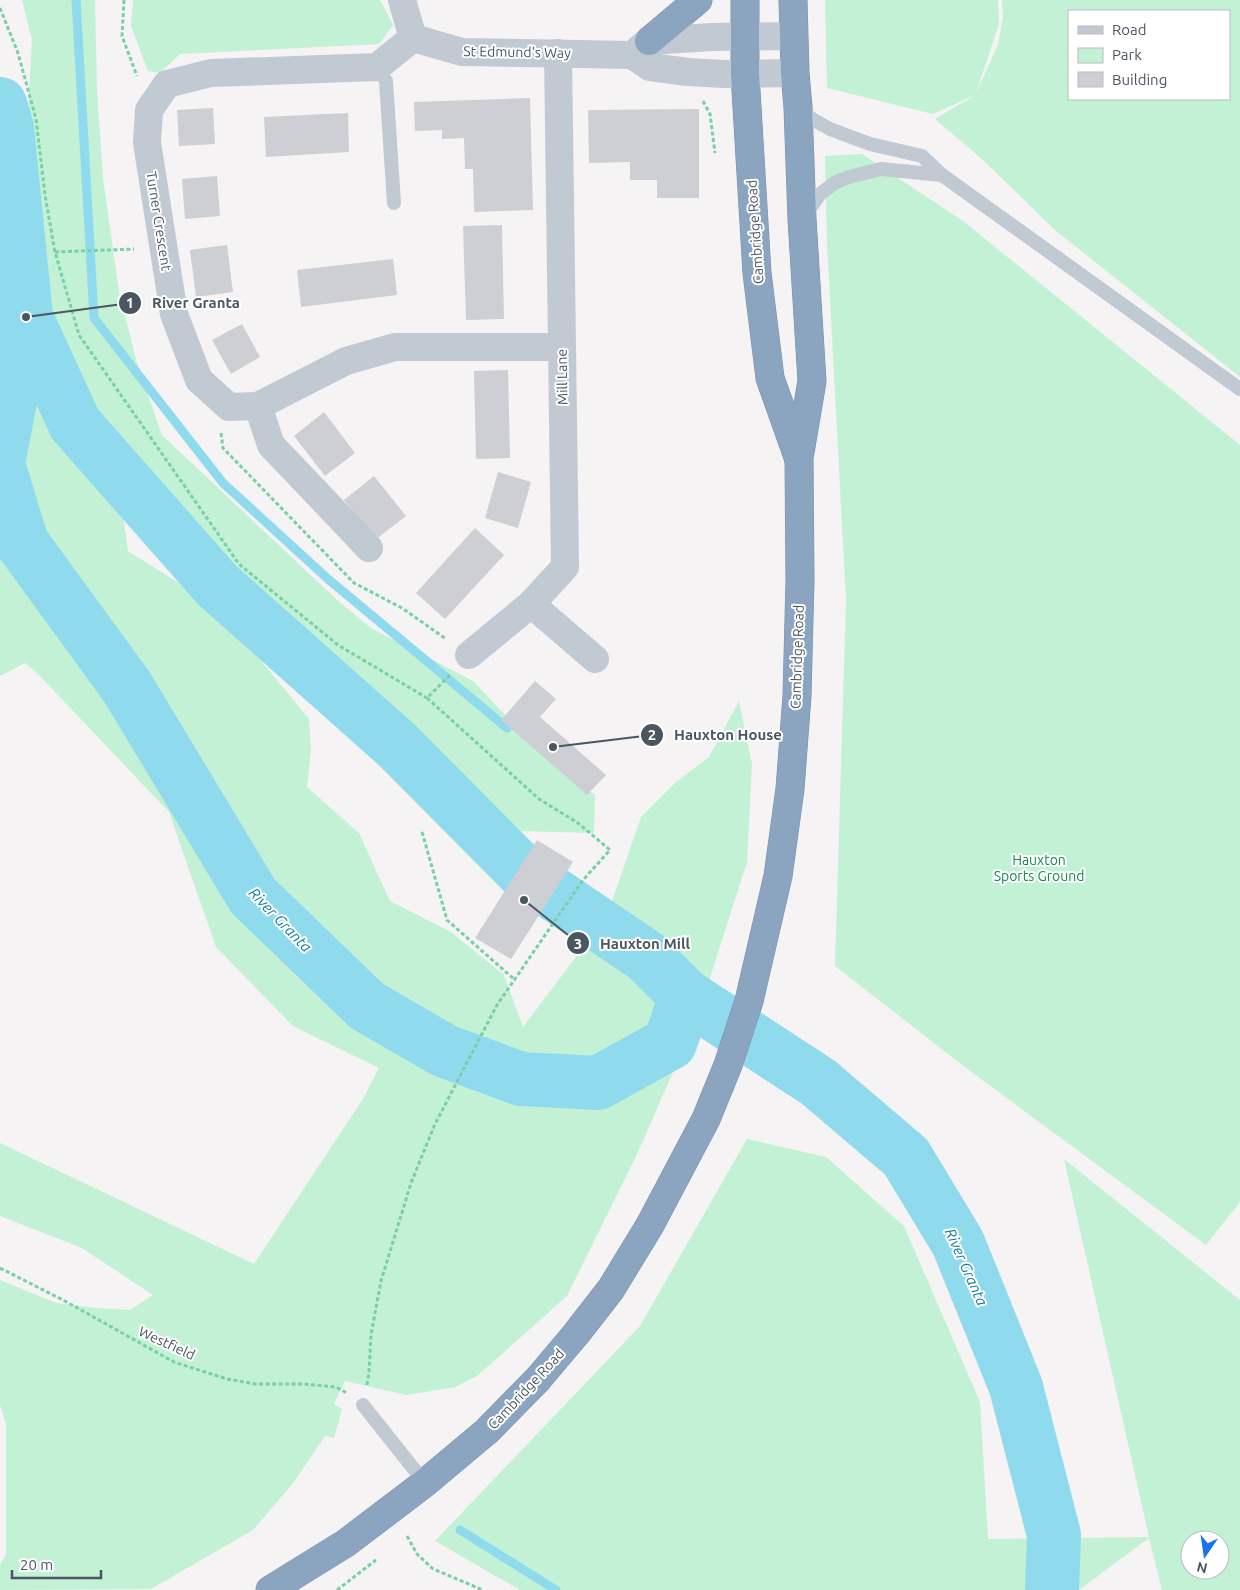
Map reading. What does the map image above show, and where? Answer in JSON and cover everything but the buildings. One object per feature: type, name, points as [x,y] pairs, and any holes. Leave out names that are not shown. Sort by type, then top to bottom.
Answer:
[{"type":"highway","points":[[640,48],[698,0]]},
{"type":"highway","name":"Cambridge Road","points":[[745,0],[745,74],[757,273],[770,378],[799,458]]},
{"type":"highway","name":"Cambridge Road","points":[[270,1590],[346,1543],[425,1483],[487,1431],[538,1379],[611,1289],[650,1225],[706,1119],[728,1065],[749,1001],[778,876],[790,789],[797,696],[800,580],[799,458],[812,381],[802,219],[793,0]]},
{"type":"street","points":[[377,67],[413,38],[402,0]]},
{"type":"street","name":"St Edmund's Way","points":[[413,38],[462,52],[558,53],[640,48],[744,36],[794,36]]},
{"type":"street","points":[[640,48],[650,67],[688,72],[795,74]]},
{"type":"street","name":"Mill Lane","points":[[469,655],[531,604],[565,567],[558,53]]},
{"type":"street","name":"Turner Crescent","points":[[377,67],[211,73],[167,84],[149,110],[147,143],[174,314],[199,380],[228,407],[258,406],[346,361],[395,347],[562,347]]},
{"type":"street","points":[[258,406],[271,445],[369,548]]},
{"type":"street","points":[[531,604],[595,659]]},
{"type":"lane","points":[[377,67],[386,82],[394,202]]},
{"type":"lane","points":[[798,107],[812,119],[830,129],[870,144],[922,156],[942,175],[1240,389]]},
{"type":"lane","points":[[802,219],[820,194],[836,182],[849,177],[881,169],[942,175]]},
{"type":"lane","points":[[363,1405],[425,1483]]},
{"type":"path","points":[[0,8],[18,53],[36,119],[45,195],[55,252],[79,335],[239,564],[338,645],[427,698],[539,799],[578,822],[610,850],[583,880],[497,1005],[435,1124],[411,1184],[381,1281],[371,1334],[369,1372],[363,1405]]},
{"type":"path","points":[[710,114],[715,153]]},
{"type":"path","points":[[55,252],[137,249]]},
{"type":"path","points":[[427,698],[441,685]]},
{"type":"path","points":[[422,832],[447,920],[515,980]]},
{"type":"path","name":"Westfield","points":[[0,1268],[65,1301],[174,1362],[227,1379],[256,1384],[304,1384],[336,1387],[363,1405]]},
{"type":"path","points":[[407,1536],[417,1554],[433,1569],[483,1590]]},
{"type":"green space","points":[[22,0],[95,0],[97,90],[103,178],[119,292],[137,363],[162,435],[337,600],[371,628],[473,681],[545,757],[595,795],[594,833],[517,831],[468,848],[425,768],[354,740],[258,600],[222,567],[169,509],[120,493],[128,551],[190,590],[245,641],[309,719],[311,750],[307,787],[359,833],[390,901],[451,932],[504,975],[523,1027],[607,916],[641,817],[676,782],[709,757],[739,701],[752,764],[747,862],[700,1009],[640,1148],[567,1296],[477,1376],[455,1387],[406,1395],[345,1381],[334,1404],[342,1409],[334,1438],[325,1436],[294,1482],[253,1530],[151,1589],[0,1590],[0,1565],[6,1554],[6,1424],[0,1405],[0,1280],[56,1303],[97,1308],[130,1310],[153,1295],[82,1248],[0,1216],[0,1143],[254,1264],[363,1099],[379,1068],[293,1026],[216,947],[169,812],[38,674],[25,663],[0,676],[0,106],[27,124],[32,40]]},
{"type":"green space","points":[[133,0],[380,0],[393,25],[379,44],[180,54],[160,73],[148,71],[131,26]]},
{"type":"green space","points":[[825,0],[998,0],[999,24],[976,93],[998,45],[1003,17],[1002,0],[1240,0],[1240,377],[1056,231],[983,160],[935,119],[975,95],[933,114],[827,88]]},
{"type":"green space","name":"Hauxton Sports Ground","points":[[862,154],[963,221],[1240,445],[1240,1202],[1206,1245],[966,1068],[835,966],[846,600],[827,243],[825,156]]},
{"type":"green space","points":[[747,1139],[826,1157],[904,1226],[980,1402],[988,1539],[1149,1537],[1064,1159],[1240,1300],[1240,1590],[1162,1590],[1149,1538],[1079,1590],[520,1590],[435,1541],[640,1326]]},
{"type":"waterway","points":[[76,0],[94,318],[223,483],[328,579],[507,728]]},
{"type":"waterway","name":"River Granta","points":[[0,104],[7,128],[26,317],[75,424],[217,585],[398,746],[526,875],[647,957],[686,996],[818,1082],[906,1157],[958,1243],[1016,1387],[1054,1535],[1052,1590]]},
{"type":"waterway","name":"River Granta","points":[[0,453],[26,317]]},
{"type":"waterway","name":"River Granta","points":[[0,471],[22,543],[127,687],[253,896],[367,1006],[445,1051],[521,1079],[598,1083],[670,1043],[686,996]]},
{"type":"waterway","points":[[460,1530],[556,1590]]},
{"type":"place","name":"River Granta","points":[[26,317]]},
{"type":"place","name":"Hauxton House","points":[[553,747]]},
{"type":"place","name":"Hauxton Mill","points":[[524,900]]}]
